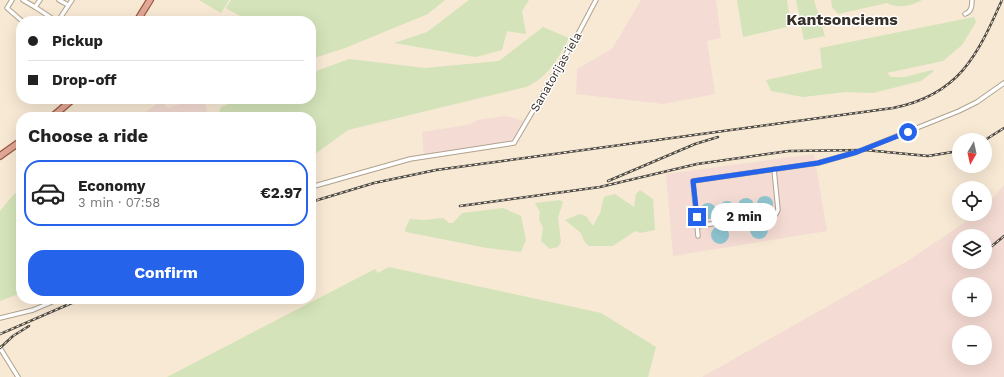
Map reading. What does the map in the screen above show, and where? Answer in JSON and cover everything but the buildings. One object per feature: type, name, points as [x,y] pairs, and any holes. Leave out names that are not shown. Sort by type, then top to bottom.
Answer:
[{"type":"main road","points":[[140,16],[150,0]]},
{"type":"main road","points":[[58,112],[67,104]]},
{"type":"main road","points":[[0,156],[16,145]]},
{"type":"street","points":[[12,0],[7,8],[16,16]]},
{"type":"street","points":[[23,0],[49,16]]},
{"type":"street","points":[[35,7],[40,0]]},
{"type":"street","points":[[60,0],[68,5]]},
{"type":"street","points":[[60,16],[72,0]]},
{"type":"street","name":"Sanatorijas iela","points":[[316,184],[410,159],[514,143],[578,34],[596,0]]},
{"type":"street","points":[[965,14],[970,11],[972,0]]},
{"type":"street","points":[[698,236],[693,181],[818,163],[857,152],[959,111],[982,99],[1004,83]]},
{"type":"street","points":[[698,226],[776,214],[778,210],[774,169]]},
{"type":"street","points":[[0,318],[33,310],[48,304]]},
{"type":"street","points":[[0,348],[18,377]]},
{"type":"shaded area","points":[[641,0],[716,0],[721,38],[707,41],[715,94],[663,104],[576,94],[577,69],[612,49]]},
{"type":"shaded area","points":[[157,104],[164,104],[168,108],[180,104],[205,104],[207,112],[145,112]]},
{"type":"shaded area","points":[[506,116],[524,121],[510,143],[424,155],[422,132],[468,125],[477,120]]},
{"type":"shaded area","points":[[814,154],[827,231],[673,256],[666,174]]},
{"type":"shaded area","points":[[1004,185],[1004,377],[702,377],[906,262],[952,231],[952,269],[992,269],[992,229],[955,229],[967,221],[992,221],[992,199]]},
{"type":"green space","points":[[199,0],[229,0],[221,13]]},
{"type":"green space","points":[[231,0],[445,0],[428,14],[345,48],[316,57],[316,16],[240,16],[226,7]]},
{"type":"green space","points":[[469,0],[529,0],[522,11],[526,34],[507,31],[502,50],[476,57],[394,43],[427,32]]},
{"type":"green space","points":[[737,0],[787,0],[791,26],[743,37]]},
{"type":"green space","points":[[796,0],[814,0],[825,36],[804,40]]},
{"type":"green space","points":[[831,0],[922,0],[914,4],[904,6],[895,6],[887,3],[838,14],[832,7]]},
{"type":"green space","points":[[974,17],[976,22],[962,45],[943,61],[887,73],[891,77],[905,77],[932,70],[934,71],[921,81],[873,93],[846,92],[803,97],[771,91],[766,80],[822,68],[820,48]]},
{"type":"green space","points":[[543,27],[569,38],[547,73],[526,87],[348,130],[316,153],[316,112],[219,112],[221,107],[228,104],[316,104],[316,71],[349,59],[425,68],[499,61]]},
{"type":"green space","points":[[640,190],[653,199],[655,230],[640,233],[635,231],[613,246],[589,246],[584,241],[581,233],[565,220],[580,214],[586,216],[593,226],[600,213],[604,197],[615,194],[634,207],[636,194]]},
{"type":"green space","points":[[15,193],[16,194],[16,295],[0,301],[0,211]]},
{"type":"green space","points":[[560,200],[563,202],[558,218],[561,242],[558,247],[550,249],[541,241],[543,227],[539,220],[540,212],[535,203]]},
{"type":"green space","points":[[503,208],[521,216],[526,240],[521,252],[487,248],[406,232],[405,229],[410,219],[424,220],[443,218],[449,223],[453,223],[462,213]]},
{"type":"green space","points":[[389,267],[601,313],[656,347],[648,377],[167,377],[308,304],[316,304],[316,300],[375,269],[378,273]]},
{"type":"water","points":[[765,196],[771,198],[773,204],[771,210],[765,212],[759,210],[757,204],[759,198]]},
{"type":"water","points":[[746,198],[752,200],[754,206],[752,212],[746,214],[740,212],[738,206],[740,200]]},
{"type":"water","points":[[727,201],[733,203],[735,209],[733,215],[727,217],[721,215],[719,209],[721,203]]},
{"type":"water","points":[[708,203],[714,205],[716,211],[714,217],[708,219],[702,217],[700,211],[702,205]]},
{"type":"water","points":[[759,221],[765,224],[768,230],[765,236],[759,239],[753,236],[750,230],[753,224]]},
{"type":"water","points":[[720,226],[726,229],[729,235],[726,241],[720,244],[714,241],[711,235],[714,229]]},
{"type":"railway","points":[[316,200],[374,183],[436,170],[893,108],[916,102],[934,94],[950,83],[963,70],[984,39],[1002,0]]},
{"type":"railway","points":[[992,136],[1004,128]]},
{"type":"railway","points":[[608,181],[695,144],[718,137]]},
{"type":"railway","points":[[460,206],[600,187],[697,164],[789,151],[865,150],[928,156],[952,152]]},
{"type":"railway","points":[[992,246],[1004,236]]},
{"type":"railway","points":[[0,334],[69,304]]},
{"type":"railway","points":[[0,348],[13,336],[29,326]]},
{"type":"district","name":"Kantsonciems","points":[[842,19]]},
{"type":"route","points":[[697,217],[693,181],[818,163],[857,152],[908,132]]}]
